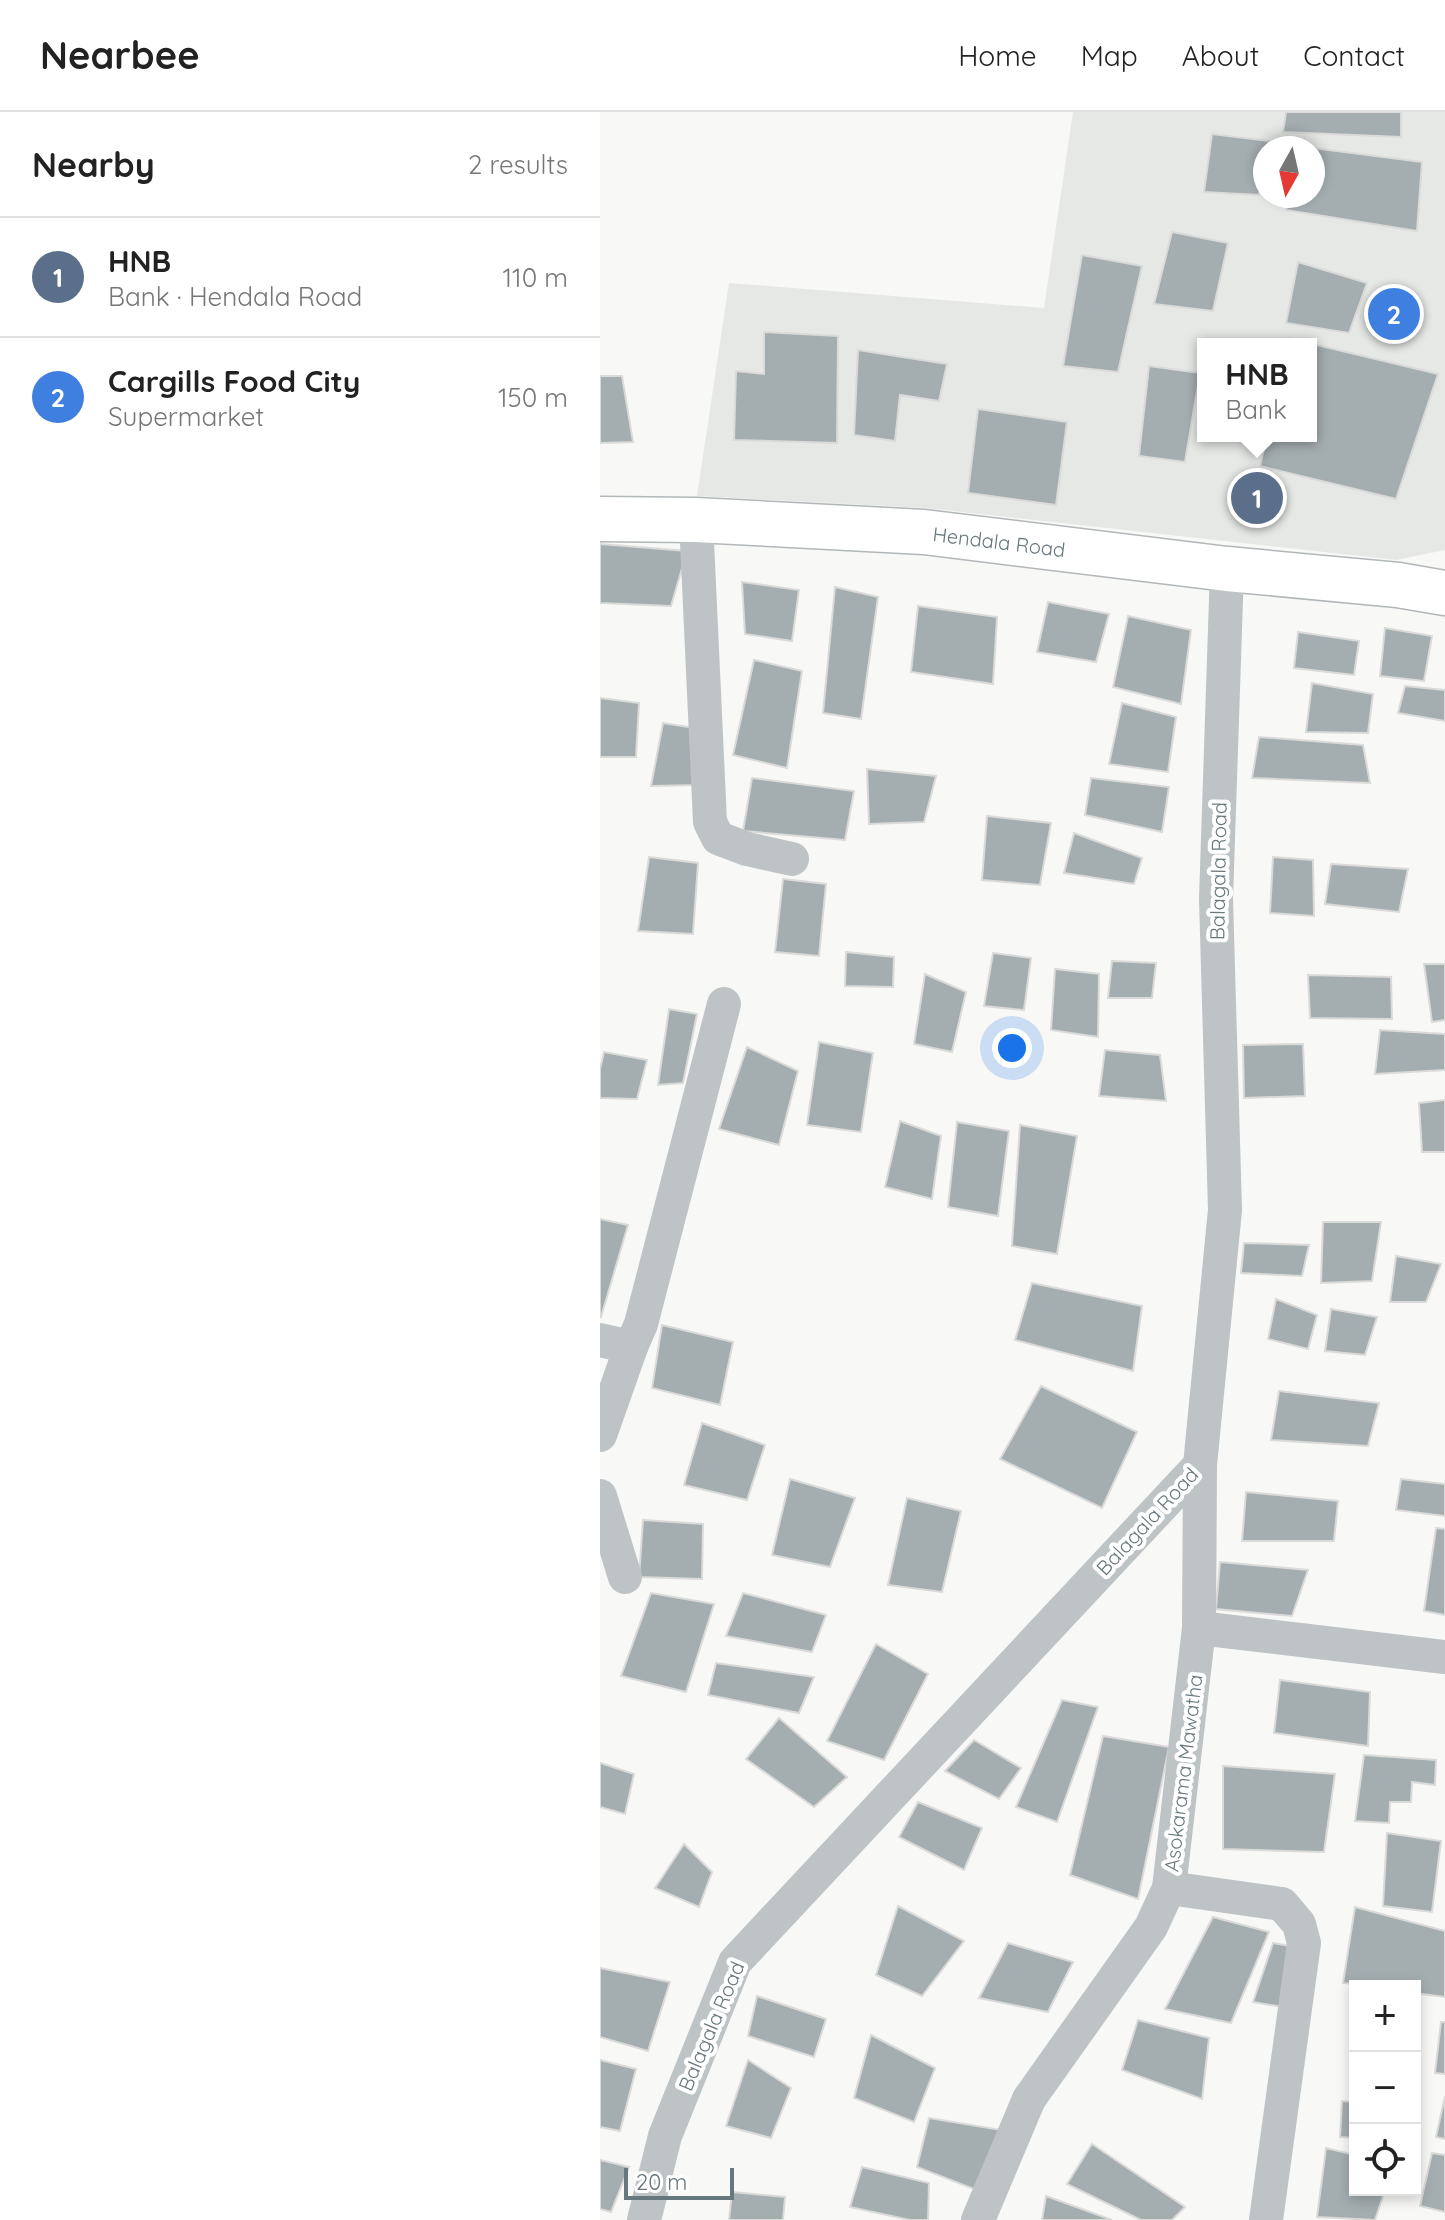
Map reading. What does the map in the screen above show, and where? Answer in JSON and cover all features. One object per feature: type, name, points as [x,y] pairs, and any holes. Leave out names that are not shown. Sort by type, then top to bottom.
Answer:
[{"type":"main road","name":"Hendala Road","points":[[600,519],[696,520],[924,532],[1227,569],[1398,585],[1445,593]]},
{"type":"main road","name":"Hendala Road","points":[[1398,585],[1445,576]]},
{"type":"street","points":[[696,520],[710,822],[718,838],[747,849],[792,859]]},
{"type":"street","name":"Balagala Road","points":[[644,2220],[665,2136],[735,1962],[1200,1465],[1225,1210],[1216,899],[1227,569]]},
{"type":"street","points":[[600,1435],[615,1344],[641,1324],[724,1004]]},
{"type":"street","name":"Asokarama Mawatha","points":[[978,2220],[1029,2099],[1151,1927],[1169,1888],[1199,1628],[1200,1465]]},
{"type":"street","points":[[600,1496],[625,1577]]},
{"type":"street","points":[[1199,1628],[1445,1657]]},
{"type":"street","points":[[1169,1888],[1282,1904],[1299,1924],[1304,1943],[1266,2220]]},
{"type":"shaded area","points":[[1073,112],[1445,112],[1445,550],[1396,560],[926,508],[697,496],[729,283],[1044,308]]},
{"type":"building","points":[[1286,112],[1401,112],[1401,137],[1283,132]]},
{"type":"building","points":[[1212,134],[1253,139],[1253,195],[1204,192]]},
{"type":"building","points":[[1325,150],[1422,162],[1417,231],[1286,210],[1325,208]]},
{"type":"building","points":[[1172,232],[1228,243],[1213,311],[1154,304]]},
{"type":"building","points":[[1082,255],[1142,266],[1118,372],[1063,366]]},
{"type":"building","points":[[1298,262],[1367,283],[1349,333],[1286,323]]},
{"type":"building","points":[[764,332],[838,336],[837,443],[734,440],[736,371],[764,374]]},
{"type":"building","points":[[1317,345],[1438,374],[1396,499],[1260,466],[1266,442],[1317,442]]},
{"type":"building","points":[[858,350],[947,364],[939,401],[900,395],[895,441],[854,435]]},
{"type":"building","points":[[1149,366],[1197,373],[1197,391],[1185,462],[1139,456]]},
{"type":"building","points":[[600,376],[622,376],[633,442],[600,443]]},
{"type":"building","points":[[978,409],[1067,422],[1056,505],[968,493]]},
{"type":"building","points":[[600,544],[687,551],[671,606],[600,603]]},
{"type":"building","points":[[742,582],[799,590],[792,641],[745,634]]},
{"type":"building","points":[[835,587],[878,597],[861,719],[823,713]]},
{"type":"building","points":[[1048,602],[1109,614],[1096,662],[1037,652]]},
{"type":"building","points":[[918,606],[997,617],[993,684],[911,672]]},
{"type":"building","points":[[1128,616],[1191,630],[1181,704],[1113,687]]},
{"type":"building","points":[[1385,628],[1432,636],[1424,681],[1380,676]]},
{"type":"building","points":[[1298,632],[1359,641],[1354,675],[1294,668]]},
{"type":"building","points":[[754,660],[802,671],[787,768],[733,755]]},
{"type":"building","points":[[1312,683],[1373,694],[1368,733],[1306,732]]},
{"type":"building","points":[[1405,686],[1445,690],[1445,721],[1398,713]]},
{"type":"building","points":[[600,698],[639,703],[636,757],[600,757]]},
{"type":"building","points":[[1122,703],[1176,717],[1168,772],[1109,764]]},
{"type":"building","points":[[663,723],[695,728],[696,785],[651,786]]},
{"type":"building","points":[[1259,737],[1363,745],[1370,783],[1252,778]]},
{"type":"building","points":[[867,769],[936,776],[924,822],[869,824]]},
{"type":"building","points":[[752,778],[854,791],[845,840],[743,831]]},
{"type":"building","points":[[1091,778],[1169,787],[1162,832],[1085,815]]},
{"type":"building","points":[[987,816],[1051,823],[1040,885],[982,880]]},
{"type":"building","points":[[1074,833],[1142,858],[1134,884],[1064,873]]},
{"type":"building","points":[[649,857],[698,863],[693,934],[638,931]]},
{"type":"building","points":[[1273,857],[1313,860],[1314,916],[1270,913]]},
{"type":"building","points":[[1331,864],[1408,869],[1399,912],[1325,904]]},
{"type":"building","points":[[783,879],[826,884],[819,956],[775,952]]},
{"type":"building","points":[[846,952],[894,957],[893,987],[845,986]]},
{"type":"building","points":[[993,953],[1031,958],[1024,1010],[984,1006]]},
{"type":"building","points":[[1112,961],[1156,963],[1152,998],[1108,998]]},
{"type":"building","points":[[1424,964],[1445,964],[1445,1020],[1432,1022]]},
{"type":"building","points":[[1055,969],[1099,974],[1098,1037],[1051,1030]]},
{"type":"building","points":[[925,974],[966,992],[952,1052],[914,1044]]},
{"type":"building","points":[[1308,975],[1391,977],[1392,1019],[1310,1018]]},
{"type":"building","points":[[669,1009],[697,1014],[683,1083],[658,1085]]},
{"type":"building","points":[[1380,1030],[1445,1034],[1445,1070],[1375,1074]]},
{"type":"building","points":[[819,1042],[873,1053],[861,1132],[807,1125]]},
{"type":"building","points":[[1303,1044],[1305,1096],[1244,1098],[1243,1045]]},
{"type":"building","points":[[747,1047],[798,1071],[779,1145],[719,1129]]},
{"type":"building","points":[[1105,1050],[1160,1055],[1166,1101],[1099,1096]]},
{"type":"building","points":[[604,1052],[647,1060],[637,1099],[600,1098],[600,1069]]},
{"type":"building","points":[[1445,1100],[1445,1152],[1422,1152],[1419,1103]]},
{"type":"building","points":[[900,1121],[941,1136],[932,1199],[885,1187]]},
{"type":"building","points":[[957,1122],[1009,1131],[998,1216],[948,1207]]},
{"type":"building","points":[[1020,1125],[1077,1136],[1057,1254],[1012,1246]]},
{"type":"building","points":[[600,1219],[628,1225],[601,1317],[600,1317]]},
{"type":"building","points":[[1323,1222],[1381,1222],[1372,1281],[1321,1283]]},
{"type":"building","points":[[1244,1243],[1309,1245],[1302,1276],[1241,1273]]},
{"type":"building","points":[[1396,1256],[1441,1264],[1426,1302],[1390,1302]]},
{"type":"building","points":[[1032,1283],[1142,1306],[1133,1371],[1015,1340]]},
{"type":"building","points":[[1276,1299],[1317,1315],[1308,1349],[1268,1339]]},
{"type":"building","points":[[1331,1309],[1377,1317],[1365,1355],[1325,1351]]},
{"type":"building","points":[[662,1325],[733,1342],[720,1405],[652,1388]]},
{"type":"building","points":[[1041,1386],[1137,1432],[1102,1508],[1000,1459]]},
{"type":"building","points":[[1279,1391],[1379,1403],[1368,1446],[1271,1440]]},
{"type":"building","points":[[702,1423],[765,1445],[747,1500],[684,1485]]},
{"type":"building","points":[[790,1479],[855,1498],[830,1567],[772,1555]]},
{"type":"building","points":[[1401,1479],[1445,1484],[1445,1516],[1396,1510]]},
{"type":"building","points":[[1246,1492],[1338,1501],[1334,1541],[1242,1541]]},
{"type":"building","points":[[907,1498],[961,1511],[942,1592],[888,1585]]},
{"type":"building","points":[[643,1520],[703,1524],[702,1579],[639,1577]]},
{"type":"building","points":[[1436,1528],[1445,1529],[1445,1615],[1424,1611]]},
{"type":"building","points":[[1220,1562],[1308,1570],[1292,1616],[1216,1609]]},
{"type":"building","points":[[651,1593],[714,1604],[686,1692],[621,1676]]},
{"type":"building","points":[[743,1593],[826,1615],[812,1652],[726,1636]]},
{"type":"building","points":[[876,1644],[928,1674],[884,1760],[827,1741]]},
{"type":"building","points":[[716,1663],[814,1677],[799,1713],[708,1695]]},
{"type":"building","points":[[1280,1680],[1370,1692],[1368,1746],[1274,1733]]},
{"type":"building","points":[[1062,1700],[1098,1707],[1057,1822],[1016,1807]]},
{"type":"building","points":[[779,1718],[847,1777],[814,1807],[746,1759]]},
{"type":"building","points":[[1103,1736],[1169,1747],[1138,1899],[1070,1875]]},
{"type":"building","points":[[974,1740],[1021,1768],[999,1799],[945,1771]]},
{"type":"building","points":[[1364,1755],[1436,1760],[1435,1785],[1412,1782],[1411,1802],[1390,1802],[1389,1823],[1355,1821]]},
{"type":"building","points":[[600,1763],[634,1774],[625,1814],[600,1807]]},
{"type":"building","points":[[1223,1766],[1335,1774],[1324,1852],[1223,1849]]},
{"type":"building","points":[[918,1802],[982,1828],[964,1870],[899,1837]]},
{"type":"building","points":[[1387,1833],[1441,1841],[1432,1912],[1383,1906]]},
{"type":"building","points":[[684,1844],[712,1872],[699,1907],[655,1888]]},
{"type":"building","points":[[898,1906],[964,1941],[922,1996],[876,1975]]},
{"type":"building","points":[[1355,1907],[1445,1931],[1445,1997],[1421,1994],[1421,1980],[1349,1980],[1349,1984],[1343,1983]]},
{"type":"building","points":[[1213,1917],[1269,1932],[1231,2023],[1165,2009]]},
{"type":"building","points":[[1008,1943],[1073,1962],[1048,2012],[979,1998]]},
{"type":"building","points":[[1273,1943],[1290,1946],[1283,2007],[1253,2002]]},
{"type":"building","points":[[600,1968],[670,1982],[648,2051],[600,2037]]},
{"type":"building","points":[[757,1996],[826,2019],[814,2057],[748,2036]]},
{"type":"building","points":[[1138,2020],[1209,2038],[1202,2099],[1122,2070]]},
{"type":"building","points":[[1441,2022],[1445,2022],[1445,2074],[1435,2073]]},
{"type":"building","points":[[871,2035],[935,2068],[914,2122],[854,2098]]},
{"type":"building","points":[[600,2060],[636,2069],[620,2131],[600,2127]]},
{"type":"building","points":[[748,2060],[791,2088],[771,2138],[726,2126]]},
{"type":"building","points":[[1445,2096],[1445,2139],[1436,2137]]},
{"type":"building","points":[[1342,2101],[1349,2102],[1349,2138],[1340,2137]]},
{"type":"building","points":[[929,2118],[1001,2130],[979,2191],[917,2167]]},
{"type":"building","points":[[1092,2144],[1185,2207],[1172,2220],[1141,2220],[1067,2184]]},
{"type":"building","points":[[1326,2148],[1349,2154],[1349,2196],[1383,2196],[1375,2220],[1317,2217]]},
{"type":"building","points":[[1432,2153],[1445,2155],[1445,2212],[1420,2206]]},
{"type":"building","points":[[600,2160],[629,2167],[611,2212],[600,2209]]},
{"type":"building","points":[[862,2167],[929,2183],[928,2220],[910,2220],[850,2207]]},
{"type":"building","points":[[732,2192],[785,2197],[783,2220],[729,2220]]},
{"type":"building","points":[[1046,2196],[1112,2220],[1042,2220]]},
{"type":"place","name":"Cargills Food City","points":[[1394,314]]},
{"type":"place","name":"HNB","points":[[1257,498]]}]
